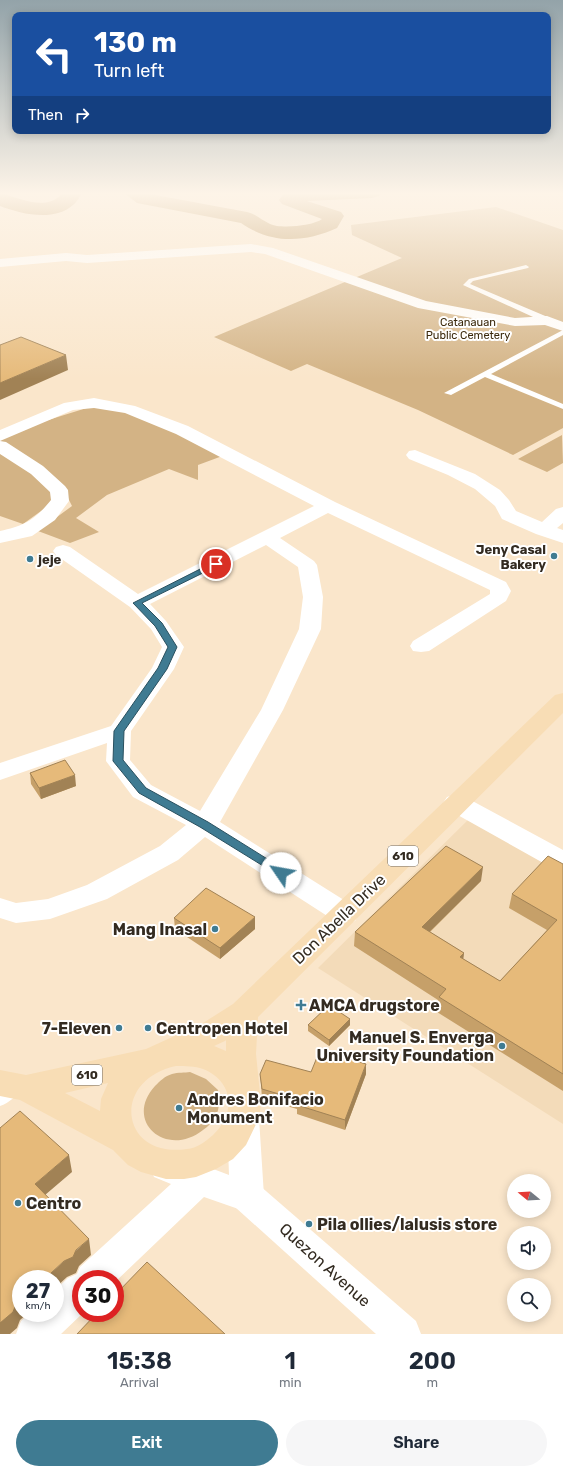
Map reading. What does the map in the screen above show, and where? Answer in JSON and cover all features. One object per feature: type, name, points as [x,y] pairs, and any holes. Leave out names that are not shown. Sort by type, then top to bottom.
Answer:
[{"type":"main road","name":"Don Abella Drive","points":[[159,1057],[214,1032],[243,1012],[563,700]]},
{"type":"main road","points":[[243,1012],[241,1054],[243,1107]]},
{"type":"main road","name":"610","points":[[196,1053],[218,1061],[235,1076],[243,1107],[232,1138],[213,1155],[188,1164],[162,1164],[139,1155],[122,1139],[10,1089],[159,1057],[196,1053]]},
{"type":"main road","name":"610","points":[[122,1139],[115,1118],[117,1096],[129,1076],[159,1057]]},
{"type":"street","points":[[0,263],[66,256],[87,259],[158,254]]},
{"type":"street","points":[[277,254],[423,305],[514,322],[534,322],[547,320],[563,327]]},
{"type":"street","points":[[0,436],[70,406],[94,403],[129,409],[182,430],[328,506],[500,586],[501,591],[498,597],[421,646]]},
{"type":"street","points":[[0,446],[37,470],[59,490],[60,501],[48,516],[25,532],[0,538]]},
{"type":"street","points":[[415,454],[468,478],[495,494],[506,506],[509,515],[563,538]]},
{"type":"street","points":[[137,603],[268,538],[328,506]]},
{"type":"street","points":[[543,530],[563,513]]},
{"type":"street","points":[[0,908],[16,913],[50,910],[97,892],[169,853],[204,824],[213,813],[272,710],[310,629],[313,597],[307,565],[268,538]]},
{"type":"street","points":[[63,551],[137,603],[159,625],[173,647],[162,669],[119,731],[118,761],[142,791],[204,824],[345,914]]},
{"type":"street","points":[[0,772],[119,731]]},
{"type":"street","points":[[456,803],[563,862]]},
{"type":"street","points":[[243,1107],[247,1196]]},
{"type":"street","name":"Quezon Avenue","points":[[162,1164],[199,1180],[247,1196],[403,1334]]},
{"type":"street","points":[[103,1270],[199,1180]]},
{"type":"street","points":[[34,1334],[72,1298]]},
{"type":"lane","points":[[526,267],[470,280],[466,285],[547,320]]},
{"type":"lane","points":[[448,393],[563,332]]},
{"type":"lane","points":[[485,374],[563,407]]},
{"type":"shaded area","name":"Manuel S. Enverga University Foundation","points":[[472,816],[563,867],[563,1124],[318,968]]},
{"type":"green space","name":"Catanauan Public Cemetery","points":[[394,254],[563,254],[563,428],[513,455],[418,410],[307,364],[291,371],[214,337],[402,258]]},
{"type":"green space","points":[[93,406],[128,411],[225,455],[198,465],[198,480],[169,469],[107,495],[76,518],[99,532],[70,543],[38,531],[72,506],[60,482],[0,442],[0,439],[45,421]]},
{"type":"green space","points":[[562,435],[563,463],[547,472],[518,459]]},
{"type":"green space","points":[[0,453],[59,490],[48,506],[23,524],[0,516]]},
{"type":"green space","points":[[190,1072],[206,1079],[218,1090],[219,1108],[217,1113],[208,1126],[189,1138],[175,1140],[163,1138],[153,1132],[146,1123],[144,1112],[146,1099],[155,1086],[165,1077],[174,1073]]},
{"type":"building","points":[[21,337],[66,355],[0,383],[0,345]]},
{"type":"building","points":[[65,760],[75,775],[39,788],[30,773]]},
{"type":"building","points":[[446,846],[483,867],[422,927],[464,953],[460,957],[500,981],[557,920],[512,894],[548,856],[563,864],[563,1074],[439,997],[446,989],[355,932]]},
{"type":"building","name":"Mang Inasal","points":[[206,888],[255,917],[220,948],[174,918]]},
{"type":"building","points":[[329,1005],[350,1019],[329,1040],[308,1025]]},
{"type":"building","points":[[320,1050],[366,1064],[345,1120],[297,1105],[299,1100],[262,1089],[260,1074],[266,1060],[311,1072]]},
{"type":"building","points":[[20,1111],[69,1155],[35,1184],[89,1239],[76,1250],[73,1257],[64,1261],[54,1270],[12,1270],[12,1313],[0,1323],[0,1128]]},
{"type":"building","points":[[147,1262],[225,1334],[77,1334],[88,1322],[124,1322],[124,1286]]},
{"type":"place","name":"Jeny Casal Bakery","points":[[554,556]]},
{"type":"place","name":"jeje","points":[[30,559]]},
{"type":"place","name":"Mang Inasal","points":[[215,929]]},
{"type":"place","name":"AMCA drugstore","points":[[301,1005]]},
{"type":"place","name":"7-Eleven","points":[[119,1028]]},
{"type":"place","name":"Centropen Hotel","points":[[148,1028]]},
{"type":"place","name":"Manuel S. Enverga University Foundation","points":[[502,1046]]},
{"type":"place","name":"Andres Bonifacio Monument","points":[[179,1108]]},
{"type":"place","name":"Centro","points":[[18,1203]]},
{"type":"place","name":"Pila ollies/lalusis store","points":[[309,1224]]},
{"type":"route","points":[[216,564],[137,603],[159,625],[173,647],[162,669],[119,731],[118,761],[142,791],[204,824],[281,873]]}]
